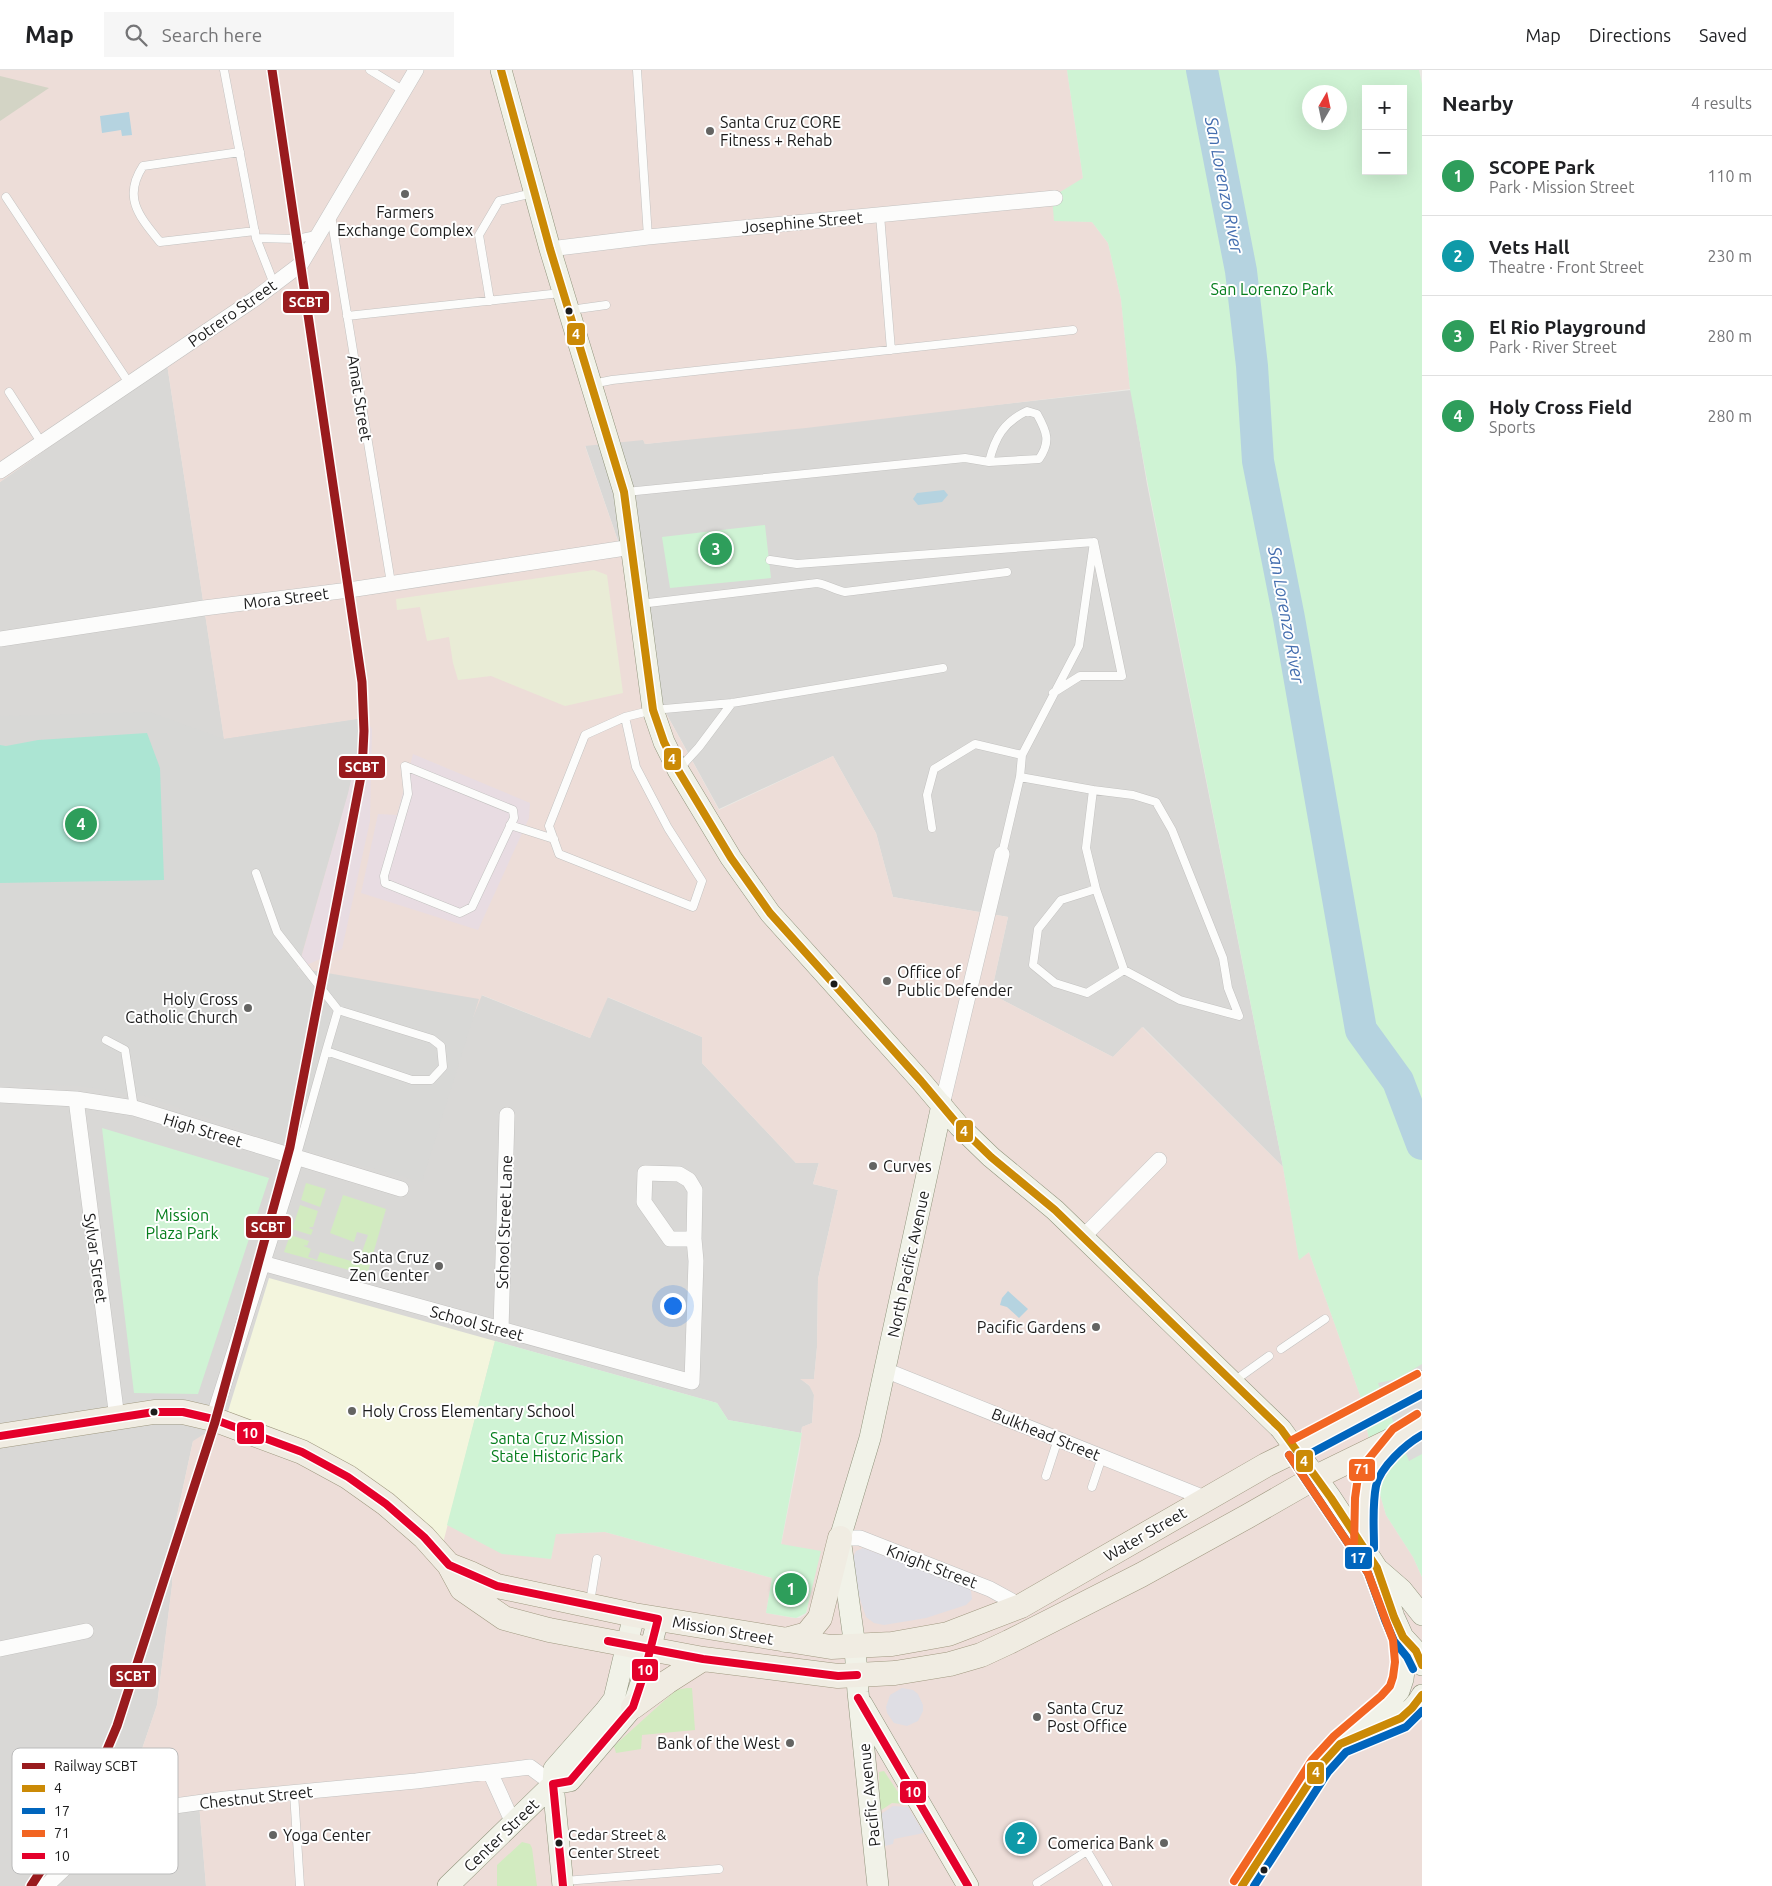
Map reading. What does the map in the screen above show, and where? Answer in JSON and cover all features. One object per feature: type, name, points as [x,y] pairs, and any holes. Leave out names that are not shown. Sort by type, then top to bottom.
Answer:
[{"type":"main road","points":[[501,70],[550,249],[624,492],[653,710],[664,742],[678,770],[731,858],[770,913],[942,1105],[962,1118],[1005,1154],[1055,1210],[1281,1429],[1297,1449],[1377,1568],[1394,1617],[1404,1637],[1416,1651],[1422,1665]]},
{"type":"main road","name":"North Pacific Avenue","points":[[858,1686],[855,1647],[840,1538],[870,1438],[942,1105]]},
{"type":"main road","name":"Water Street","points":[[855,1647],[892,1644],[948,1634],[1021,1606],[1207,1499],[1422,1383]]},
{"type":"main road","name":"Mission Street","points":[[0,1436],[154,1412],[183,1412],[213,1419],[302,1452],[348,1477],[386,1504],[424,1537],[449,1565],[462,1589],[504,1618],[549,1630],[650,1650],[703,1659],[838,1676],[858,1686]]},
{"type":"main road","name":"Water Street","points":[[858,1686],[894,1673],[950,1664],[988,1652],[1141,1574],[1316,1477],[1400,1436],[1422,1423]]},
{"type":"main road","points":[[1364,1548],[1367,1481],[1374,1467],[1400,1436]]},
{"type":"main road","points":[[783,1640],[807,1634],[820,1618],[840,1538]]},
{"type":"main road","name":"Mission Street","points":[[449,1565],[497,1586],[589,1606],[783,1640],[830,1647],[855,1647]]},
{"type":"main road","points":[[1377,1568],[1402,1590],[1422,1615]]},
{"type":"main road","name":"Center Street","points":[[553,1784],[554,1768],[614,1699],[634,1615]]},
{"type":"main road","name":"Center Street","points":[[448,1886],[553,1784],[570,1782],[633,1707],[658,1619]]},
{"type":"main road","points":[[1242,1886],[1320,1766],[1340,1744],[1388,1703],[1399,1691],[1405,1662],[1404,1637]]},
{"type":"main road","points":[[633,1707],[666,1682],[703,1659]]},
{"type":"main road","points":[[858,1686],[968,1886]]},
{"type":"main road","name":"Pacific Avenue","points":[[858,1686],[878,1886]]},
{"type":"main road","points":[[1340,1744],[1412,1718],[1412,1708],[1422,1695]]},
{"type":"main road","points":[[553,1784],[563,1884]]},
{"type":"street","name":"Potrero Street","points":[[0,471],[301,264],[416,70]]},
{"type":"street","name":"Josephine Street","points":[[550,249],[648,237],[1055,198]]},
{"type":"street","name":"Mora Street","points":[[0,639],[632,547]]},
{"type":"street","name":"North Pacific Avenue","points":[[942,1105],[1002,854]]},
{"type":"street","name":"High Street","points":[[0,1095],[76,1099],[134,1108],[401,1189]]},
{"type":"street","name":"Sylvar Street","points":[[76,1099],[118,1418]]},
{"type":"street","name":"School Street Lane","points":[[501,1330],[507,1115]]},
{"type":"street","points":[[213,1419],[296,1158]]},
{"type":"street","points":[[1084,1237],[1159,1160]]},
{"type":"street","points":[[645,1173],[679,1174],[689,1180],[695,1190],[694,1239],[670,1239],[644,1202],[645,1173]]},
{"type":"street","name":"School Street","points":[[262,1263],[692,1382],[696,1261],[694,1239]]},
{"type":"street","name":"Bulkhead Street","points":[[885,1370],[1207,1499]]},
{"type":"street","name":"Knight Street","points":[[840,1538],[860,1538],[990,1588],[1021,1606]]},
{"type":"street","points":[[0,1649],[86,1631]]},
{"type":"street","name":"Chestnut Street","points":[[178,1806],[490,1772],[530,1766],[553,1784]]},
{"type":"street","points":[[490,1772],[513,1823]]},
{"type":"street","name":"Chestnut Street","points":[[46,1886],[59,1874]]},
{"type":"lane","points":[[224,70],[256,234],[274,284]]},
{"type":"lane","points":[[370,70],[404,91]]},
{"type":"lane","points":[[638,70],[648,237]]},
{"type":"lane","points":[[240,152],[143,166],[135,178],[133,200],[140,217],[160,242],[256,234],[297,240],[318,234]]},
{"type":"lane","points":[[490,301],[479,236],[499,201],[534,193]]},
{"type":"lane","points":[[6,197],[129,383]]},
{"type":"lane","name":"Amat Street","points":[[330,214],[390,582]]},
{"type":"lane","points":[[880,215],[891,350]]},
{"type":"lane","points":[[347,316],[490,301],[566,301],[606,305]]},
{"type":"lane","points":[[590,384],[612,380],[1073,330]]},
{"type":"lane","points":[[10,392],[41,442]]},
{"type":"lane","points":[[624,492],[965,458],[989,462],[1039,459],[1046,448],[1044,428],[1037,414],[1027,411],[1014,418],[1005,427],[993,445],[989,462]]},
{"type":"lane","points":[[770,560],[797,564],[1094,542]]},
{"type":"lane","points":[[1053,693],[1080,676],[1122,676],[1094,542]]},
{"type":"lane","points":[[1002,854],[1020,777],[1022,755],[1079,646],[1094,542]]},
{"type":"lane","points":[[638,604],[816,583],[823,583],[837,591],[845,592],[1007,572]]},
{"type":"lane","points":[[625,717],[636,767],[668,828],[702,881],[693,907],[559,854],[549,826],[585,735],[625,717],[653,710],[732,703],[943,668]]},
{"type":"lane","points":[[678,770],[732,703]]},
{"type":"lane","points":[[932,828],[927,795],[934,769],[975,744],[1022,755]]},
{"type":"lane","points":[[405,766],[513,810],[514,818],[510,825],[472,907],[460,913],[386,883],[384,876],[408,794],[405,766]]},
{"type":"lane","points":[[1020,777],[1133,795],[1156,802],[1172,830],[1222,958],[1228,988],[1239,1016],[1180,1000],[1124,970],[1096,889],[1086,848],[1093,790]]},
{"type":"lane","points":[[510,825],[554,839]]},
{"type":"lane","points":[[256,873],[277,932],[338,1010],[432,1039],[441,1046],[442,1067],[431,1080],[412,1080],[326,1051]]},
{"type":"lane","points":[[1096,889],[1061,900],[1038,929],[1034,965],[1055,983],[1088,993],[1124,970]]},
{"type":"lane","points":[[296,1158],[338,1010]]},
{"type":"lane","points":[[106,1040],[125,1050],[134,1108]]},
{"type":"lane","points":[[1281,1349],[1325,1319]]},
{"type":"lane","points":[[1232,1382],[1270,1356]]},
{"type":"lane","points":[[1046,1476],[1058,1440]]},
{"type":"lane","points":[[1092,1487],[1102,1457]]},
{"type":"lane","points":[[589,1606],[597,1559]]},
{"type":"lane","points":[[294,1793],[300,1886]]},
{"type":"lane","points":[[1037,1883],[1087,1851],[1108,1886]]},
{"type":"lane","points":[[563,1884],[719,1869]]},
{"type":"shaded area","points":[[0,70],[1067,70],[1083,178],[1054,220],[1092,222],[1108,243],[1121,299],[1130,389],[806,428],[645,444],[643,440],[585,446],[635,590],[661,704],[719,810],[833,756],[876,833],[893,897],[1008,917],[991,994],[1113,1057],[1142,1027],[1283,1167],[1299,1259],[1309,1252],[1361,1398],[1379,1491],[1386,1515],[1413,1557],[1422,1577],[1422,1886],[206,1886],[199,1804],[178,1803],[178,1748],[142,1748],[157,1705],[172,1585],[173,1534],[193,1441],[225,1421],[446,1529],[448,1524],[539,1557],[551,1559],[555,1534],[605,1532],[772,1578],[766,1613],[800,1618],[806,1614],[808,1608],[781,1545],[800,1450],[802,1427],[812,1423],[814,1395],[809,1385],[800,1379],[814,1379],[817,1347],[818,1279],[838,1190],[813,1184],[819,1163],[796,1163],[702,1063],[702,1037],[608,997],[590,1038],[482,995],[464,1040],[297,969],[348,793],[365,718],[224,739],[167,364],[0,482]]},
{"type":"shaded area","points":[[0,76],[49,88],[0,121]]},
{"type":"shaded area","points":[[167,364],[224,738],[365,718],[464,1040],[481,995],[590,1038],[607,997],[702,1037],[702,1063],[796,1163],[819,1162],[813,1184],[838,1190],[818,1279],[817,1347],[814,1379],[801,1379],[812,1388],[814,1395],[812,1423],[802,1427],[801,1433],[728,1420],[717,1403],[495,1341],[441,1551],[193,1441],[173,1534],[172,1586],[157,1705],[142,1748],[12,1748],[12,1874],[178,1874],[178,1802],[199,1803],[206,1886],[0,1886],[0,482]]},
{"type":"shaded area","points":[[1131,390],[1147,484],[1283,1167],[1143,1027],[1113,1057],[991,994],[1008,917],[893,897],[876,833],[833,756],[719,809],[661,704],[635,590],[585,445],[643,439],[645,444]]},
{"type":"shaded area","points":[[594,570],[607,575],[623,693],[565,706],[491,676],[458,680],[449,637],[427,641],[420,607],[397,610],[396,599]]},
{"type":"shaded area","points":[[150,712],[224,739],[365,718],[348,793],[298,968],[479,999],[422,1182],[283,1144],[145,1096],[80,1086],[0,1083],[0,715]]},
{"type":"shaded area","points":[[365,718],[372,729],[370,821],[342,949],[298,969],[348,793]]},
{"type":"shaded area","points":[[413,754],[530,803],[529,818],[478,930],[361,893],[378,814],[397,815]]},
{"type":"shaded area","name":"Holy Cross Elementary School","points":[[269,1278],[495,1341],[441,1551],[401,1517],[225,1421]]},
{"type":"shaded area","points":[[863,1548],[967,1587],[971,1591],[972,1599],[966,1605],[926,1618],[884,1625],[874,1623],[866,1617],[857,1590],[853,1557],[856,1551]]},
{"type":"shaded area","points":[[902,1688],[913,1690],[918,1694],[923,1705],[923,1711],[918,1721],[907,1726],[894,1723],[887,1713],[886,1707],[890,1695]]},
{"type":"shaded area","points":[[893,1806],[908,1807],[924,1833],[894,1839],[893,1844],[881,1847],[881,1814]]},
{"type":"green space","name":"San Lorenzo Park","points":[[1067,70],[1419,70],[1422,84],[1422,1577],[1413,1557],[1386,1515],[1379,1491],[1361,1398],[1309,1252],[1299,1260],[1283,1167],[1148,485],[1130,389],[1121,299],[1108,243],[1092,222],[1054,221],[1052,197],[1083,178]]},
{"type":"green space","points":[[765,525],[771,578],[670,588],[662,537]]},
{"type":"green space","points":[[147,733],[160,768],[164,880],[0,883],[0,745],[6,746],[38,740]]},
{"type":"green space","name":"Mission Plaza Park","points":[[102,1128],[269,1178],[198,1394],[134,1393]]},
{"type":"green space","points":[[306,1183],[326,1189],[320,1207],[301,1200]]},
{"type":"green space","points":[[343,1195],[386,1209],[367,1275],[284,1252],[290,1235],[309,1241],[307,1246],[304,1246],[311,1249],[308,1257],[317,1260],[320,1252],[358,1263],[368,1235],[357,1232],[354,1242],[330,1233]]},
{"type":"green space","points":[[300,1205],[318,1211],[313,1227],[309,1228],[313,1230],[311,1235],[292,1229]]},
{"type":"green space","name":"Santa Cruz Mission State Historic Park","points":[[495,1341],[717,1403],[728,1420],[802,1433],[781,1544],[821,1551],[806,1613],[796,1618],[766,1613],[772,1578],[605,1532],[556,1534],[551,1559],[502,1554],[447,1525]]},
{"type":"green space","points":[[692,1688],[695,1730],[642,1735],[641,1749],[616,1753],[614,1746],[676,1690]]},
{"type":"green space","points":[[884,1771],[906,1804],[892,1803],[880,1811],[879,1772]]},
{"type":"green space","points":[[522,1842],[530,1844],[532,1848],[537,1886],[497,1886],[497,1865]]},
{"type":"water","points":[[129,112],[132,135],[122,136],[121,130],[102,133],[100,116]]},
{"type":"water","points":[[944,490],[948,495],[942,502],[918,505],[913,499],[917,493]]},
{"type":"water","points":[[1008,1291],[1028,1309],[1019,1318],[1007,1307],[1000,1305],[1002,1298]]},
{"type":"pier","points":[[1422,1364],[1422,1454],[1409,1461],[1378,1383],[1397,1379]]},
{"type":"waterway","name":"San Lorenzo River","points":[[1202,70],[1241,271],[1252,366],[1258,461],[1289,618],[1361,1030],[1398,1081],[1422,1144]]},
{"type":"rail line","name":"SCBT","points":[[108,1748],[117,1726],[215,1422],[290,1147],[362,771],[364,731],[362,682],[272,70]]},
{"type":"rail line","name":"SCBT","points":[[31,1886],[39,1874]]},
{"type":"transit line","name":"4","points":[[501,70],[550,249],[624,492],[653,710],[664,742],[678,770],[731,858],[770,913],[959,1126],[991,1157],[1055,1210],[1281,1429],[1331,1498],[1377,1568],[1403,1637],[1416,1651],[1422,1665]]},
{"type":"transit line","name":"71","points":[[1292,1440],[1417,1374]]},
{"type":"transit line","name":"17","points":[[1302,1458],[1422,1394]]},
{"type":"transit line","name":"10","points":[[0,1436],[154,1412],[183,1412],[213,1419],[302,1452],[348,1477],[386,1504],[424,1537],[449,1565],[497,1586],[658,1619],[644,1674],[633,1707],[570,1781],[553,1784],[563,1886]]},
{"type":"transit line","name":"71","points":[[1354,1548],[1355,1498],[1358,1477],[1366,1462],[1393,1429],[1417,1414]]},
{"type":"transit line","name":"17","points":[[1374,1548],[1374,1501],[1378,1479],[1394,1457],[1422,1435]]},
{"type":"transit line","name":"17","points":[[1289,1455],[1368,1573],[1394,1641],[1407,1657],[1413,1669]]},
{"type":"transit line","name":"71","points":[[1234,1881],[1312,1760],[1334,1736],[1390,1686],[1395,1662],[1393,1640],[1368,1573],[1289,1455]]},
{"type":"transit line","name":"10","points":[[608,1641],[703,1659],[838,1676],[857,1675]]},
{"type":"transit line","name":"4","points":[[1242,1886],[1320,1766],[1340,1744],[1401,1718],[1422,1695]]},
{"type":"transit line","name":"10","points":[[858,1698],[968,1886]]},
{"type":"transit line","name":"17","points":[[1254,1886],[1328,1772],[1346,1752],[1406,1727],[1422,1711]]},
{"type":"place","name":"Santa Cruz CORE Fitness + Rehab","points":[[710,131]]},
{"type":"place","name":"Farmers Exchange Complex","points":[[405,194]]},
{"type":"place","name":"El Rio Playground","points":[[716,549]]},
{"type":"place","name":"Holy Cross Field","points":[[81,824]]},
{"type":"place","name":"Office of Public Defender","points":[[887,981]]},
{"type":"place","name":"Holy Cross Catholic Church","points":[[248,1008]]},
{"type":"place","name":"Curves","points":[[873,1166]]},
{"type":"place","name":"Santa Cruz Zen Center","points":[[439,1266]]},
{"type":"place","name":"Pacific Gardens","points":[[1096,1327]]},
{"type":"place","name":"Holy Cross Elementary School","points":[[352,1411]]},
{"type":"place","name":"SCOPE Park","points":[[791,1589]]},
{"type":"place","name":"Santa Cruz Post Office","points":[[1037,1717]]},
{"type":"place","name":"Bank of the West","points":[[790,1743]]},
{"type":"place","name":"Yoga Center","points":[[273,1835]]},
{"type":"place","name":"Vets Hall","points":[[1021,1838]]},
{"type":"place","name":"Cedar Street & Center Street","points":[[559,1843]]},
{"type":"place","name":"Comerica Bank","points":[[1164,1843]]}]
